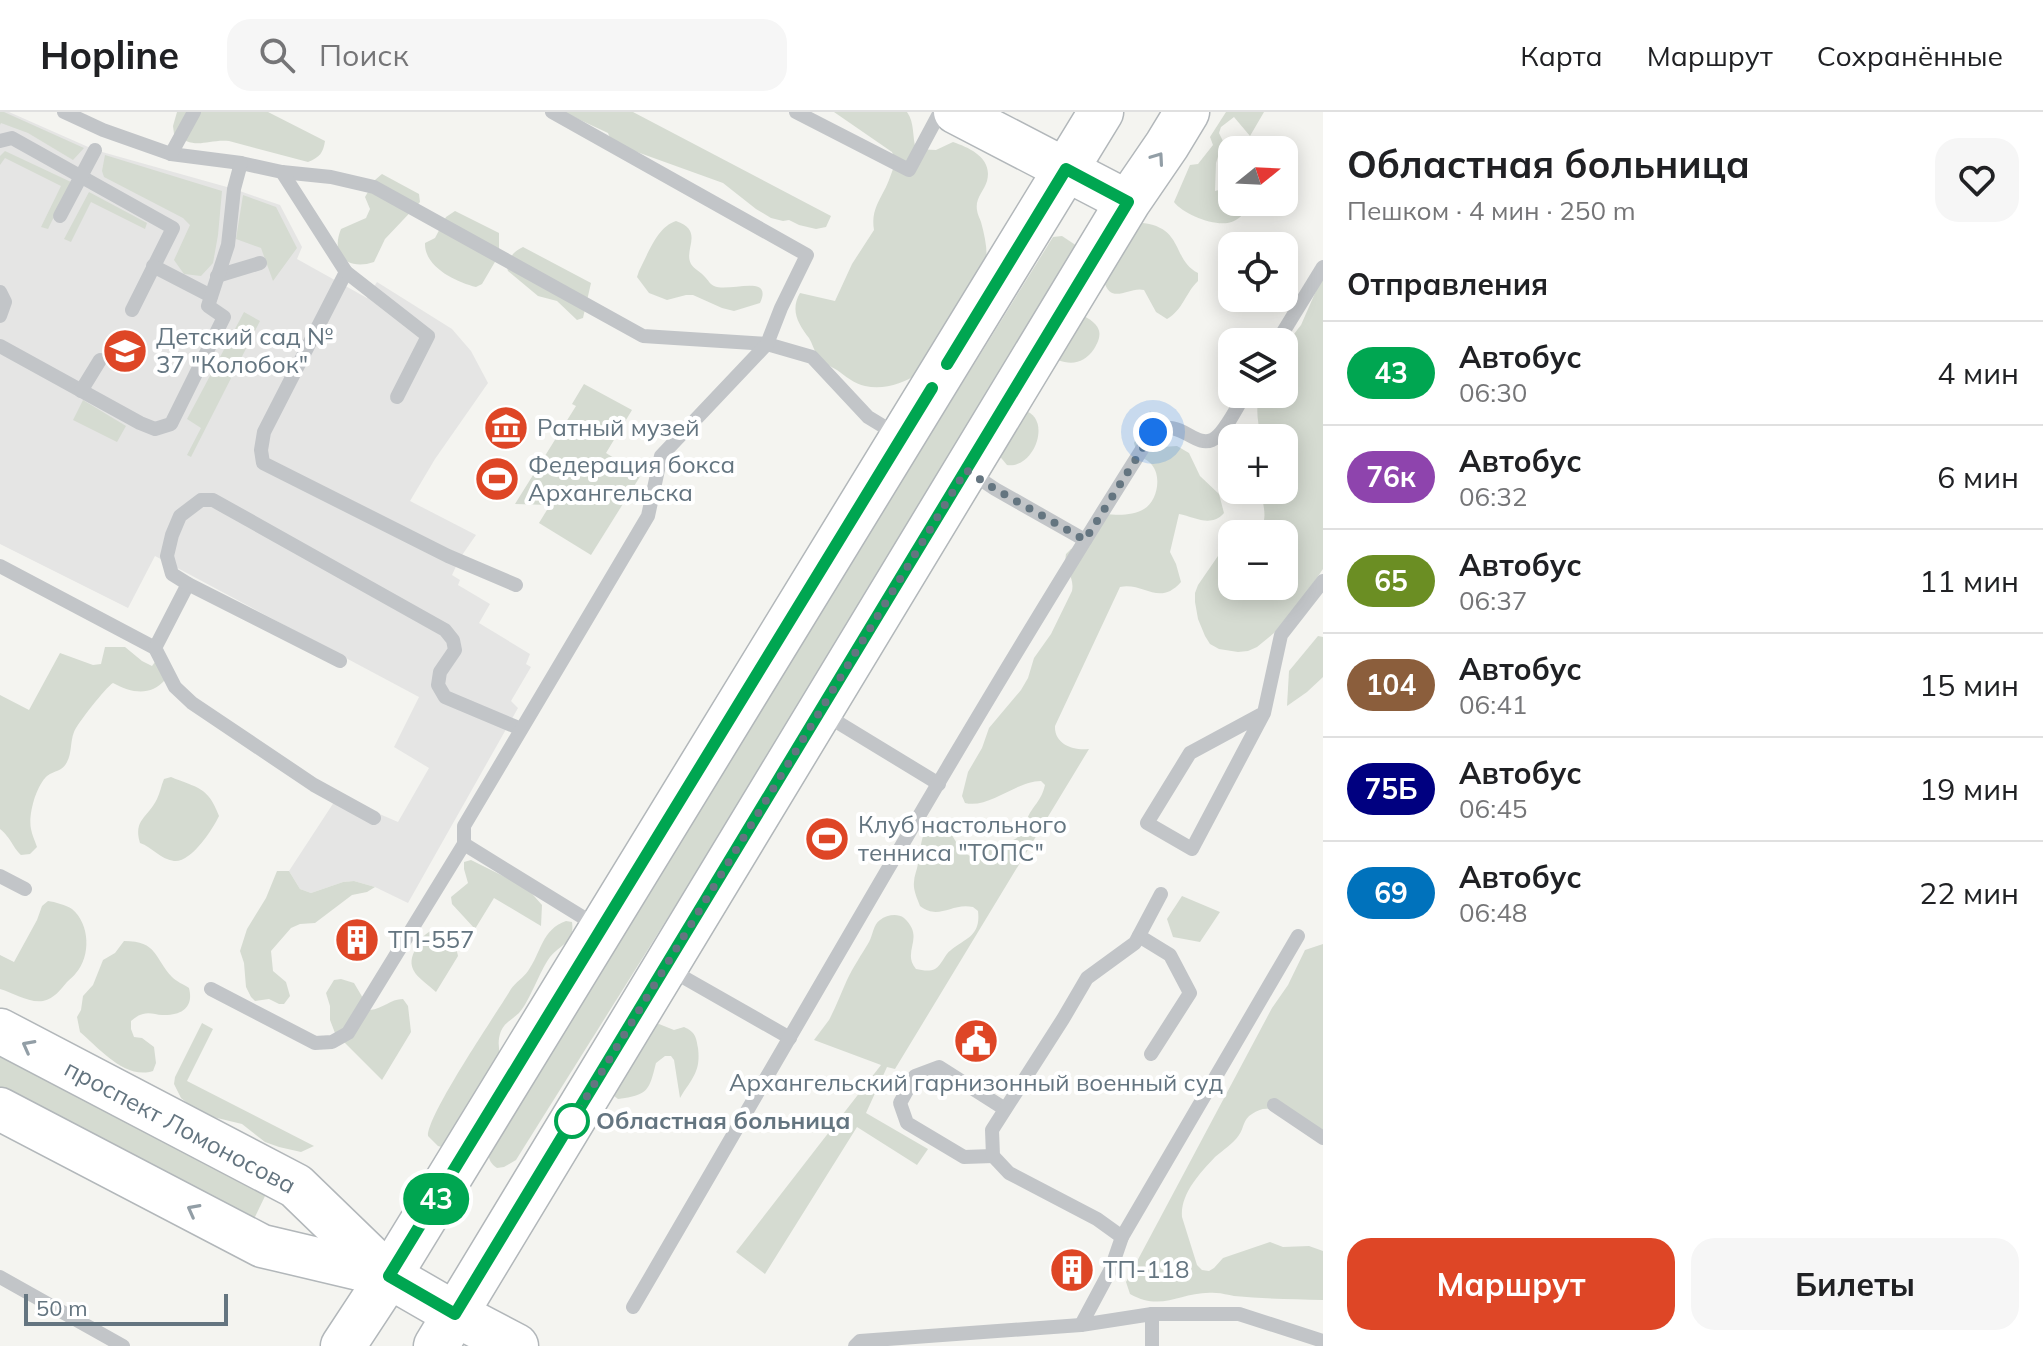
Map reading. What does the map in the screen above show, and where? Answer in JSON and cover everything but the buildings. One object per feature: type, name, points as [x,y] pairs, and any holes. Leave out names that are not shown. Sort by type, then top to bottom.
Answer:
[{"type":"main road","points":[[955,112],[1128,202]]},
{"type":"main road","points":[[343,1346],[389,1276],[1101,112]]},
{"type":"main road","points":[[446,1330],[1128,202],[1187,112]]},
{"type":"main road","name":"проспект Ломоносова","points":[[0,1031],[296,1186],[446,1330],[516,1346]]},
{"type":"main road","points":[[0,1109],[262,1246],[389,1276]]},
{"type":"lane","points":[[64,112],[103,130],[171,154],[331,177],[374,187],[643,336],[767,344],[812,357],[868,417],[902,438]]},
{"type":"lane","points":[[171,154],[194,112]]},
{"type":"lane","points":[[211,989],[315,1043],[332,1042],[348,1033],[464,844],[464,826],[648,516],[661,456],[767,344],[807,255],[552,112]]},
{"type":"lane","points":[[796,112],[909,170],[940,112]]},
{"type":"lane","points":[[0,141],[12,138],[173,228],[132,310]]},
{"type":"lane","points":[[60,216],[95,150]]},
{"type":"lane","points":[[0,346],[140,423],[155,429],[171,424],[224,317],[208,306],[228,245],[234,189],[241,163]]},
{"type":"lane","points":[[282,172],[346,272],[428,336],[397,397]]},
{"type":"lane","points":[[217,276],[260,263]]},
{"type":"lane","points":[[153,266],[211,296]]},
{"type":"lane","points":[[1286,328],[1323,267]]},
{"type":"lane","points":[[346,272],[264,432],[261,450],[263,463],[448,556],[516,585]]},
{"type":"lane","points":[[0,292],[5,302],[0,316]]},
{"type":"lane","points":[[81,391],[100,360]]},
{"type":"lane","points":[[633,1307],[939,784],[1153,432],[1163,427],[1178,429],[1204,442],[1214,440],[1236,408]]},
{"type":"lane","points":[[966,470],[1085,540]]},
{"type":"lane","points":[[340,661],[172,574],[167,556],[180,516],[201,500],[213,500],[445,630],[453,640],[455,650],[440,672],[438,685],[445,697],[521,729]]},
{"type":"lane","points":[[0,566],[155,648],[175,687],[192,703],[314,785],[374,818]]},
{"type":"lane","points":[[1264,713],[1190,753],[1147,823],[1192,849],[1264,713],[1281,635],[1323,581]]},
{"type":"lane","points":[[155,648],[188,584]]},
{"type":"lane","points":[[820,711],[939,784]]},
{"type":"lane","points":[[464,844],[601,928]]},
{"type":"lane","points":[[0,876],[25,889]]},
{"type":"lane","points":[[1122,1237],[1097,1219],[1009,1173],[993,1156],[992,1130],[1087,978],[1135,943],[1161,894]]},
{"type":"lane","points":[[1139,936],[1170,955],[1190,993],[1151,1054]]},
{"type":"lane","points":[[1081,1325],[1111,1269],[1122,1237],[1298,936]]},
{"type":"lane","points":[[665,967],[790,1038]]},
{"type":"lane","points":[[993,1156],[964,1157],[907,1123],[900,1103],[915,1076],[939,1067],[1005,1109]]},
{"type":"lane","points":[[1274,1105],[1323,1138]]},
{"type":"lane","points":[[0,1277],[123,1346]]},
{"type":"lane","points":[[1152,1314],[1152,1346]]},
{"type":"lane","points":[[855,1346],[860,1341],[1081,1325],[1152,1314],[1239,1314],[1323,1341]]},
{"type":"shaded area","points":[[0,112],[9,112],[95,150],[280,205],[302,247],[297,259],[367,298],[377,282],[452,329],[471,351],[488,383],[410,501],[476,535],[452,575],[460,580],[458,585],[490,604],[479,623],[530,654],[526,664],[531,667],[511,701],[518,708],[408,903],[354,881],[311,893],[300,889],[289,871],[338,796],[398,822],[429,768],[394,747],[419,697],[155,556],[128,608],[0,544]]},
{"type":"shaded area","points":[[0,112],[84,148],[73,160],[28,133],[0,125]]},
{"type":"shaded area","points":[[177,112],[268,112],[325,141],[320,154],[308,162],[229,141],[189,142],[174,134]]},
{"type":"shaded area","points":[[563,112],[633,112],[831,216],[826,227],[816,229],[771,218],[723,183],[612,143],[608,133]]},
{"type":"shaded area","points":[[834,112],[907,112],[916,149],[936,150],[953,142],[979,155],[987,166],[987,181],[977,206],[986,244],[986,266],[918,373],[893,385],[861,385],[823,362],[797,317],[796,305],[800,293],[835,301],[852,264],[874,230],[876,208],[896,162],[892,152]]},
{"type":"shaded area","points":[[1226,112],[1264,112],[1250,136],[1234,117],[1221,127],[1218,136],[1215,191],[1218,190],[1218,216],[1240,216],[1228,223],[1193,216],[1174,202],[1190,165],[1198,164],[1213,145],[1210,137]]},
{"type":"shaded area","points":[[5,151],[71,182],[48,229],[41,227],[61,186],[5,158],[0,165],[0,156]]},
{"type":"shaded area","points":[[105,155],[222,191],[213,263],[201,276],[184,274],[174,260],[190,225],[183,218],[104,177]]},
{"type":"shaded area","points":[[382,174],[419,194],[420,202],[385,239],[374,262],[349,262],[344,259],[338,246],[341,229],[366,218],[370,209],[365,197]]},
{"type":"shaded area","points":[[89,192],[147,223],[145,229],[91,202],[71,242],[64,239]]},
{"type":"shaded area","points":[[243,195],[276,207],[297,248],[273,281],[261,248],[236,239]]},
{"type":"shaded area","points":[[455,211],[499,233],[499,255],[482,284],[476,287],[443,272],[426,252],[425,243],[435,238],[446,217]]},
{"type":"shaded area","points":[[676,221],[685,225],[691,235],[691,264],[710,283],[721,288],[755,286],[763,294],[760,303],[734,311],[693,295],[667,300],[649,293],[637,277],[639,271],[658,235]]},
{"type":"shaded area","points":[[1143,223],[1165,231],[1184,260],[1198,273],[1198,281],[1177,311],[1167,319],[1156,312],[1144,290],[1116,294],[1107,288],[1104,281],[1137,225]]},
{"type":"shaded area","points":[[1062,236],[1080,248],[1082,257],[516,1160],[497,1168],[489,1156],[492,1141],[1053,237]]},
{"type":"shaded area","points":[[523,247],[591,283],[583,318],[577,320],[557,301],[538,296],[508,271],[506,265]]},
{"type":"shaded area","points":[[1323,275],[1323,569],[1294,611],[1257,647],[1238,652],[1219,649],[1210,644],[1205,636],[1195,602],[1198,585],[1218,556],[1218,600],[1298,600],[1298,520],[1264,520],[1263,504],[1298,504],[1298,424],[1259,424],[1258,408],[1298,408],[1298,329]]},
{"type":"shaded area","points":[[244,312],[260,321],[191,457],[187,455],[201,428],[187,419]]},
{"type":"shaded area","points":[[1084,316],[1099,330],[1094,349],[1078,362],[1058,360],[1057,354]]},
{"type":"shaded area","points":[[584,384],[632,410],[606,453],[641,475],[591,555],[539,523],[550,505],[515,504],[576,406],[572,404]]},
{"type":"shaded area","points":[[83,400],[126,426],[117,442],[73,420]]},
{"type":"shaded area","points":[[1023,410],[1037,422],[1037,442],[1026,459],[1007,465],[997,453]]},
{"type":"shaded area","points":[[1150,411],[1164,433],[1162,447],[1177,446],[1189,453],[1200,476],[1218,493],[1218,504],[1222,504],[1224,513],[1208,521],[1179,514],[1170,552],[1181,582],[1173,589],[1158,593],[1120,587],[1055,726],[1061,742],[1077,749],[1089,749],[895,1069],[887,1067],[866,1113],[928,1149],[917,1165],[857,1127],[765,1274],[736,1252],[881,1065],[814,1040],[829,1020],[876,925],[889,916],[904,918],[913,932],[912,962],[916,969],[928,971],[937,967],[977,926],[978,911],[973,907],[933,912],[920,906],[914,880],[925,832],[932,824],[943,823],[965,853],[982,858],[996,843],[1019,836],[1041,796],[1045,785],[1041,781],[974,804],[965,803],[962,796],[968,772],[989,728],[1021,690],[1034,658],[1051,634],[1072,591],[1066,554],[1089,543],[1105,514],[1135,513],[1153,500],[1157,487],[1156,473],[1149,462],[1138,456],[1134,443]]},
{"type":"shaded area","points":[[1318,636],[1323,637],[1323,677],[1287,706],[1289,671]]},
{"type":"shaded area","points":[[105,647],[125,647],[152,666],[155,662],[166,679],[154,689],[141,692],[113,683],[98,698],[74,732],[65,765],[47,776],[39,787],[30,823],[37,847],[30,854],[21,855],[0,829],[0,695],[29,710],[60,653],[93,665],[101,664]]},
{"type":"shaded area","points":[[171,777],[206,793],[219,816],[194,851],[174,861],[140,843],[138,835],[140,824],[157,799],[164,779]]},
{"type":"shaded area","points":[[471,860],[527,888],[542,905],[541,926],[494,898],[475,929],[452,904],[451,897],[468,883],[464,862]]},
{"type":"shaded area","points":[[277,871],[289,871],[300,889],[311,893],[343,882],[354,881],[375,887],[352,895],[315,923],[291,928],[271,951],[273,971],[286,982],[290,996],[284,1004],[269,999],[255,1001],[251,997],[246,987],[240,951],[247,929],[266,898]]},
{"type":"shaded area","points":[[1182,896],[1220,912],[1200,942],[1173,937],[1167,919]]},
{"type":"shaded area","points":[[48,901],[70,908],[78,915],[85,931],[86,949],[81,966],[57,993],[43,1001],[32,1001],[0,989],[0,955],[14,962],[42,906]]},
{"type":"shaded area","points":[[566,921],[572,922],[569,938],[550,957],[523,1008],[501,1031],[499,1045],[504,1068],[445,1148],[438,1146],[428,1136],[438,1108],[511,989],[528,971],[547,936]]},
{"type":"shaded area","points":[[432,930],[453,934],[458,956],[436,992],[416,974],[412,963],[420,941]]},
{"type":"shaded area","points":[[124,941],[149,947],[172,977],[189,988],[190,1000],[181,1012],[169,1015],[146,1013],[131,1021],[134,1037],[142,1038],[154,1047],[156,1063],[153,1071],[143,1073],[123,1067],[104,1054],[80,1032],[77,1017],[83,996],[93,985],[103,960],[115,953]]},
{"type":"shaded area","points":[[1323,944],[1323,1137],[1270,1109],[1254,1113],[1247,1118],[1237,1138],[1215,1157],[1192,1184],[1184,1200],[1182,1217],[1197,1265],[1202,1270],[1209,1271],[1223,1258],[1270,1242],[1283,1247],[1309,1246],[1323,1251],[1323,1300],[1204,1293],[1153,1301],[1130,1294],[1126,1282],[1272,1008],[1288,985],[1305,950]]},
{"type":"shaded area","points":[[334,980],[354,983],[370,1010],[398,999],[403,999],[408,1006],[411,1032],[382,1080],[335,1033],[326,993]]},
{"type":"shaded area","points":[[202,1023],[213,1029],[187,1081],[314,1146],[301,1152],[265,1142],[242,1124],[213,1117],[181,1098],[174,1084],[175,1077]]},
{"type":"shaded area","points":[[655,1025],[674,1030],[684,1027],[694,1035],[699,1056],[695,1074],[680,1098],[674,1060],[671,1056],[665,1056],[656,1063],[646,1090],[618,1099],[611,1086]]},
{"type":"shaded area","points":[[0,1055],[266,1194],[253,1221],[0,1089]]},
{"type":"bus line","name":"43","points":[[932,388],[389,1276],[455,1314],[1128,202],[1066,169],[947,364]]},
{"type":"place","name":"Детский сад № 37 \"Колобок\"","points":[[125,351]]},
{"type":"place","name":"Ратный музей","points":[[506,428]]},
{"type":"place","name":"Федерация бокса Архангельска","points":[[497,479]]},
{"type":"place","name":"Клуб настольного тенниса \"ТОПС\"","points":[[827,839]]},
{"type":"place","name":"ТП-557","points":[[357,940]]},
{"type":"place","name":"Архангельский гарнизонный военный суд","points":[[976,1041]]},
{"type":"place","name":"Областная больница","points":[[572,1121]]},
{"type":"place","name":"ТП-118","points":[[1072,1270]]},
{"type":"route","points":[[572,1121],[966,470],[1085,540],[1153,432]]}]
